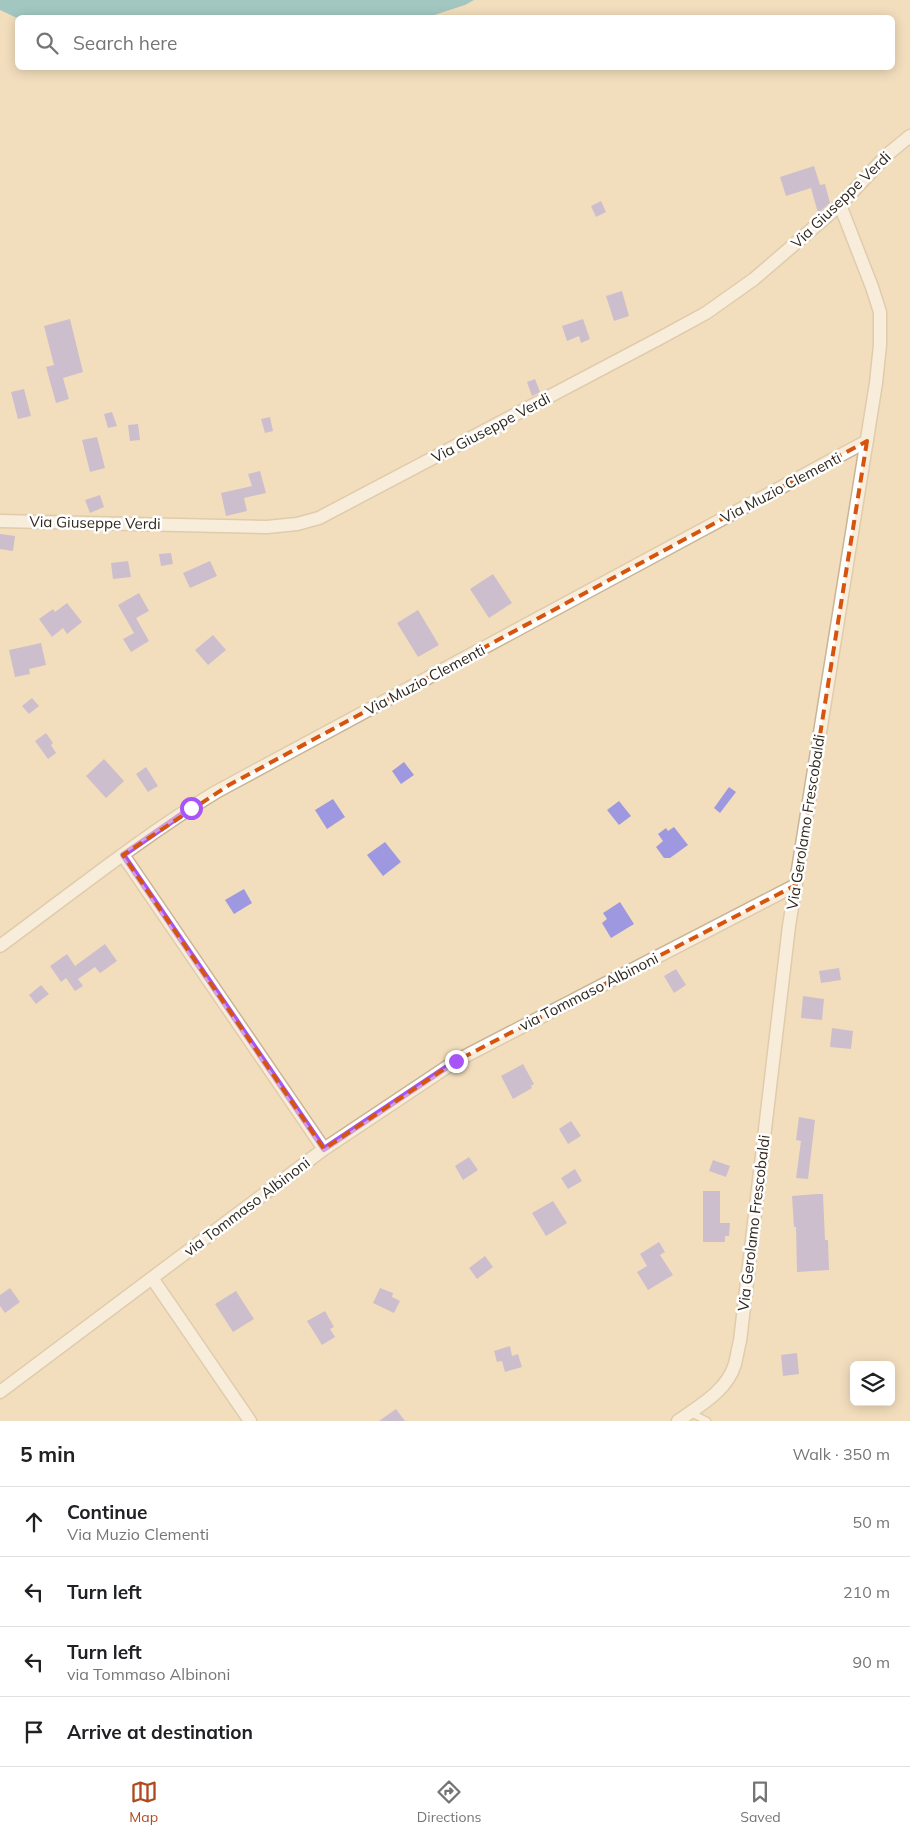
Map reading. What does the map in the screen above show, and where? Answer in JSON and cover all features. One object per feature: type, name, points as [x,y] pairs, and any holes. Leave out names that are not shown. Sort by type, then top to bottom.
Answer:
[{"type":"street","name":"Via Giuseppe Verdi","points":[[0,521],[267,527],[297,524],[313,520],[700,317],[754,280],[840,205],[888,154],[910,136]]},
{"type":"street","name":"Via Gerolamo Frescobaldi","points":[[678,1421],[718,1391],[735,1364],[740,1341],[789,926],[867,441],[880,345],[880,312],[840,205]]},
{"type":"street","name":"Via Muzio Clementi","points":[[0,946],[123,855],[179,816],[229,785],[867,441]]},
{"type":"street","points":[[123,855],[324,1149]]},
{"type":"street","name":"via Tommaso Albinoni","points":[[0,1392],[324,1149],[464,1056],[796,885]]},
{"type":"street","points":[[152,1278],[250,1421]]},
{"type":"lane","points":[[690,1413],[707,1421]]},
{"type":"highlighted area","points":[[867,441],[796,885],[456,1061],[324,1149],[123,855],[229,785]]},
{"type":"water","points":[[0,0],[474,0],[465,5],[434,15],[15,15],[15,17],[0,10]]},
{"type":"building","points":[[814,166],[820,185],[825,184],[830,203],[818,213],[811,188],[786,196],[780,177]]},
{"type":"building","points":[[601,201],[606,212],[596,217],[591,206]]},
{"type":"building","points":[[622,291],[629,316],[614,321],[606,296]]},
{"type":"building","points":[[70,319],[83,372],[63,378],[69,399],[56,403],[46,367],[54,365],[44,326]]},
{"type":"building","points":[[583,319],[590,339],[581,343],[579,336],[567,341],[562,326]]},
{"type":"building","points":[[535,379],[540,392],[532,396],[527,382]]},
{"type":"building","points":[[24,389],[31,416],[18,419],[11,392]]},
{"type":"building","points":[[112,412],[117,426],[108,428],[104,414]]},
{"type":"building","points":[[270,417],[273,431],[265,433],[261,419]]},
{"type":"building","points":[[138,424],[140,440],[130,441],[128,425]]},
{"type":"building","points":[[97,437],[105,468],[90,472],[82,440]]},
{"type":"building","points":[[260,471],[266,493],[244,498],[247,511],[226,516],[221,493],[252,486],[248,474]]},
{"type":"building","points":[[100,495],[104,507],[90,513],[85,500]]},
{"type":"building","points":[[0,534],[15,536],[13,551],[0,549]]},
{"type":"building","points":[[171,553],[173,564],[161,566],[159,554]]},
{"type":"building","points":[[128,561],[131,577],[113,579],[111,563]]},
{"type":"building","points":[[210,561],[217,576],[190,588],[183,573]]},
{"type":"building","points":[[493,574],[512,603],[489,618],[470,589]]},
{"type":"building","points":[[139,593],[149,611],[136,618],[149,641],[131,652],[123,639],[134,633],[118,605]]},
{"type":"building","points":[[67,603],[82,622],[67,634],[63,628],[52,637],[39,619],[53,609],[55,612]]},
{"type":"building","points":[[418,610],[439,645],[418,657],[397,623]]},
{"type":"building","points":[[213,635],[226,650],[208,665],[195,650]]},
{"type":"building","points":[[41,643],[46,665],[29,669],[30,674],[15,677],[9,650]]},
{"type":"building","points":[[32,698],[39,706],[29,714],[22,706]]},
{"type":"building","points":[[46,733],[53,743],[51,745],[56,753],[48,759],[35,741]]},
{"type":"building","points":[[104,759],[124,781],[106,798],[86,776]]},
{"type":"building","points":[[404,762],[414,775],[401,784],[392,771]]},
{"type":"building","points":[[146,767],[158,786],[148,792],[136,774]]},
{"type":"building","points":[[729,787],[736,792],[720,813],[714,808]]},
{"type":"building","points":[[333,799],[345,817],[327,829],[315,810]]},
{"type":"building","points":[[619,801],[631,816],[619,825],[607,810]]},
{"type":"building","points":[[674,827],[688,845],[670,858],[664,858],[656,847],[663,841],[658,834],[666,828],[668,831]]},
{"type":"building","points":[[385,842],[401,862],[383,876],[367,855]]},
{"type":"building","points":[[244,889],[252,903],[234,914],[225,900]]},
{"type":"building","points":[[620,902],[634,924],[611,938],[602,923],[607,919],[603,913]]},
{"type":"building","points":[[105,944],[117,961],[100,973],[95,967],[78,979],[83,986],[75,991],[66,978],[61,982],[50,966],[67,954],[75,966]]},
{"type":"building","points":[[839,968],[841,980],[821,983],[819,971]]},
{"type":"building","points":[[676,969],[686,985],[674,993],[664,976]]},
{"type":"building","points":[[41,985],[49,994],[36,1004],[29,995]]},
{"type":"building","points":[[803,996],[824,999],[822,1020],[801,1018]]},
{"type":"building","points":[[832,1028],[853,1031],[851,1049],[830,1047]]},
{"type":"building","points":[[523,1064],[534,1084],[531,1086],[532,1088],[513,1099],[501,1076]]},
{"type":"building","points":[[799,1117],[815,1120],[808,1179],[796,1178],[801,1141],[796,1140]]},
{"type":"building","points":[[571,1121],[581,1136],[568,1144],[559,1129]]},
{"type":"building","points":[[469,1157],[478,1170],[463,1180],[455,1166]]},
{"type":"building","points":[[713,1160],[730,1166],[726,1177],[709,1171]]},
{"type":"building","points":[[575,1169],[582,1181],[568,1189],[561,1178]]},
{"type":"building","points":[[703,1191],[720,1191],[720,1223],[730,1223],[729,1236],[725,1236],[725,1242],[703,1242]]},
{"type":"building","points":[[823,1194],[825,1240],[828,1240],[829,1270],[797,1272],[796,1227],[794,1227],[792,1196]]},
{"type":"building","points":[[553,1201],[567,1223],[546,1236],[532,1213]]},
{"type":"building","points":[[659,1242],[665,1252],[660,1255],[673,1275],[648,1290],[637,1272],[647,1266],[640,1254]]},
{"type":"building","points":[[485,1256],[493,1267],[477,1279],[469,1268]]},
{"type":"building","points":[[10,1288],[20,1302],[5,1313],[0,1306],[0,1295]]},
{"type":"building","points":[[380,1288],[393,1293],[392,1297],[400,1301],[394,1313],[373,1303]]},
{"type":"building","points":[[236,1291],[254,1319],[233,1332],[215,1304]]},
{"type":"building","points":[[325,1311],[334,1327],[330,1329],[335,1337],[322,1345],[307,1321]]},
{"type":"building","points":[[510,1346],[512,1356],[518,1354],[522,1367],[505,1372],[502,1361],[497,1362],[494,1351]]},
{"type":"building","points":[[797,1353],[799,1374],[783,1376],[781,1355]]},
{"type":"building","points":[[396,1409],[405,1421],[379,1421]]},
{"type":"route","points":[[191,808],[123,855],[324,1149],[456,1061]]}]
